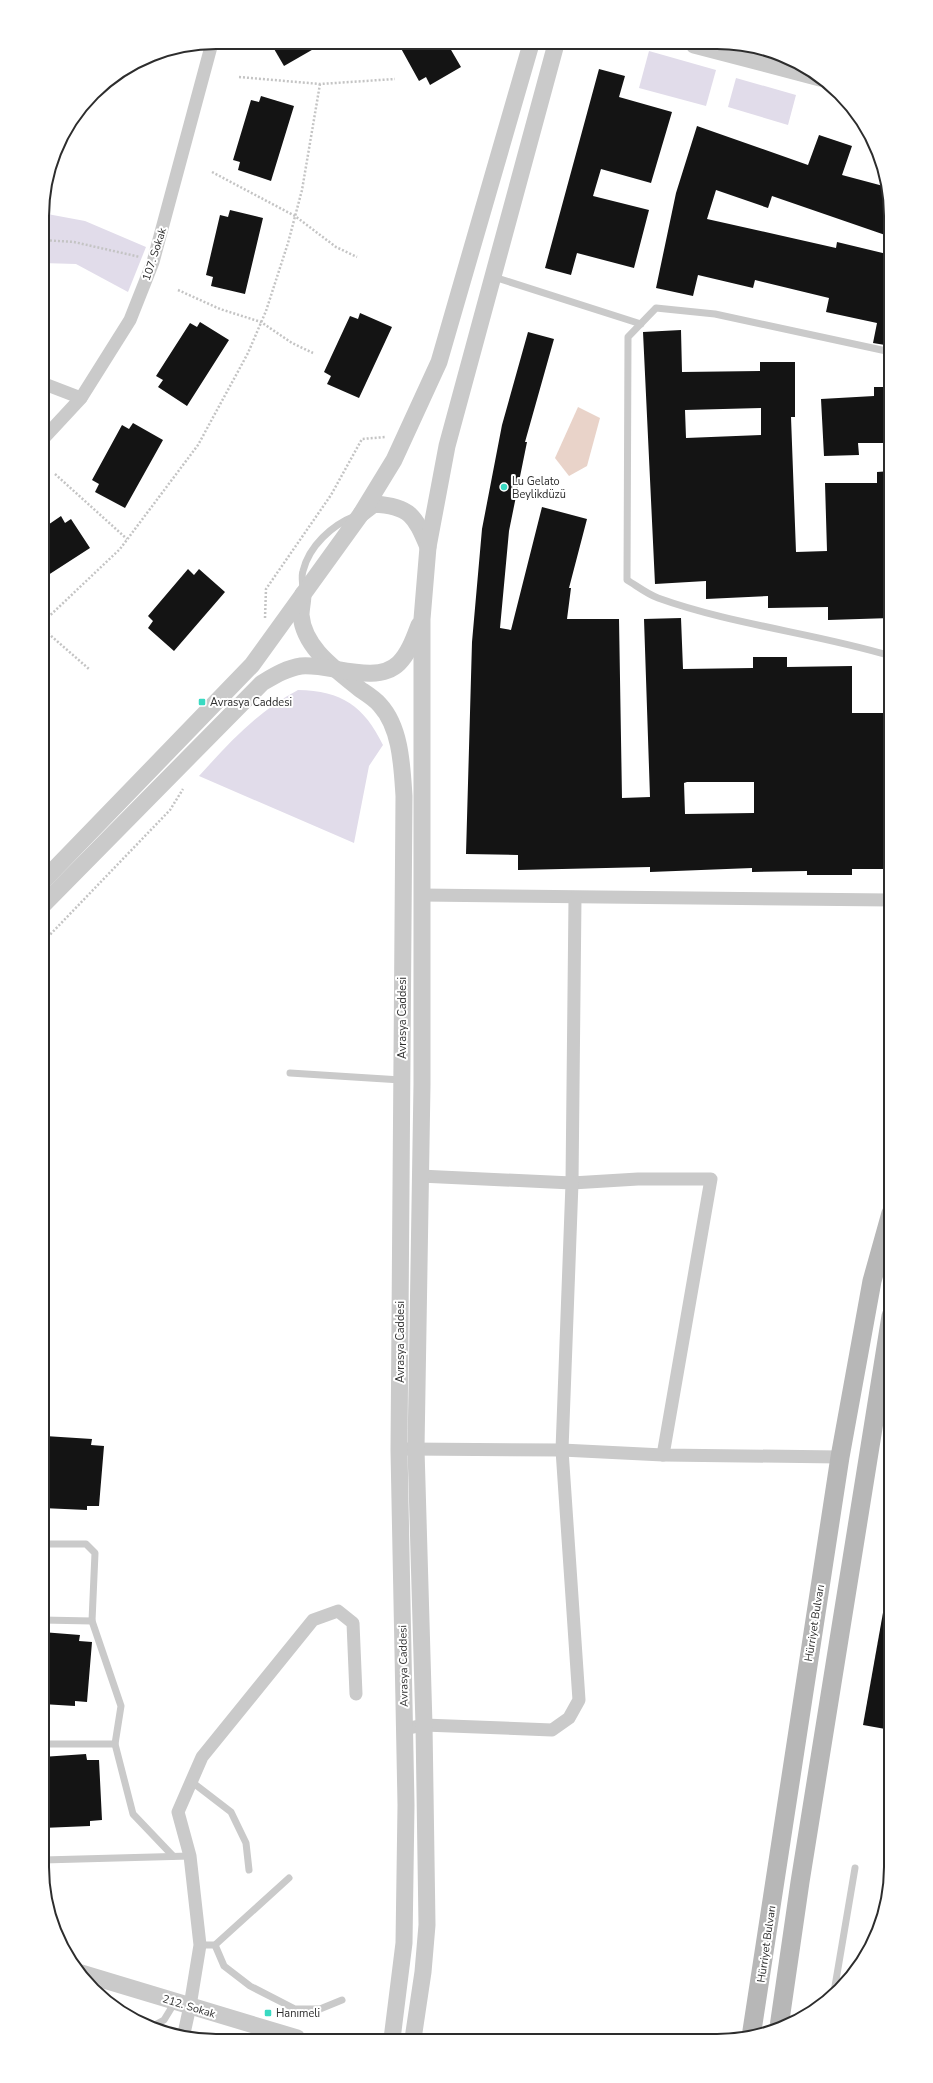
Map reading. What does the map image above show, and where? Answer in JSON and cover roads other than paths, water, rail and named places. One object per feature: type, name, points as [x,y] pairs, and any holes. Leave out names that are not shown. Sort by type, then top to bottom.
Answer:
[{"type":"main road","name":"Hürriyet Bulvarı","points":[[752,2030],[840,1457],[871,1288],[884,1235]]},
{"type":"main road","points":[[780,2021],[800,1882],[884,1360]]},
{"type":"street","name":"107. Sokak","points":[[49,432],[81,398],[130,320],[153,262],[210,49]]},
{"type":"street","points":[[49,875],[252,665],[361,514],[394,460],[439,362],[530,49]]},
{"type":"street","points":[[414,2034],[422,1972],[426,1925],[424,1725],[416,1449],[422,1084],[422,619],[428,547],[447,446],[555,49]]},
{"type":"street","points":[[714,49],[805,74]]},
{"type":"street","points":[[49,386],[81,398]]},
{"type":"street","points":[[361,514],[374,504],[388,505],[405,511],[416,520],[428,547]]},
{"type":"street","name":"Avrasya Caddesi","points":[[303,594],[301,614],[304,631],[314,648],[336,669],[381,705],[394,730],[402,768],[404,796],[399,1450],[405,1863],[404,1943],[393,2034]]},
{"type":"street","points":[[49,899],[262,684],[281,672],[302,666],[371,674],[386,671],[399,663],[408,650],[422,619]]},
{"type":"street","points":[[421,895],[575,898],[884,900]]},
{"type":"street","points":[[404,1729],[424,1725],[552,1730],[569,1718],[579,1700],[562,1450],[572,1183],[575,898]]},
{"type":"street","points":[[420,1176],[572,1183],[638,1178],[711,1179],[663,1455]]},
{"type":"street","points":[[399,1450],[562,1450],[663,1455],[840,1457]]},
{"type":"street","points":[[183,2031],[183,2004],[200,1945],[190,1856],[178,1812],[202,1757],[313,1620],[338,1611],[352,1623],[356,1694]]},
{"type":"street","points":[[405,1863],[426,1863]]},
{"type":"street","name":"212. Sokak","points":[[89,1975],[284,2034]]},
{"type":"lane","points":[[494,277],[640,324]]},
{"type":"lane","points":[[884,350],[715,314],[656,308],[628,337],[627,580],[657,598],[712,614],[860,646],[884,654]]},
{"type":"lane","points":[[290,1073],[402,1080]]},
{"type":"lane","points":[[49,1544],[86,1544],[95,1553],[92,1621],[122,1706],[115,1744],[133,1814],[173,1856]]},
{"type":"lane","points":[[49,1620],[92,1621]]},
{"type":"lane","points":[[49,1744],[115,1744]]},
{"type":"lane","points":[[192,1782],[231,1812],[246,1843],[249,1870]]},
{"type":"lane","points":[[49,1860],[190,1856]]},
{"type":"lane","points":[[835,1985],[855,1868]]},
{"type":"lane","points":[[200,1945],[215,1945],[289,1878]]},
{"type":"lane","points":[[215,1945],[224,1966],[250,1986],[296,2008],[320,2010],[342,2000]]},
{"type":"lane","points":[[158,2023],[183,2004]]},
{"type":"place","name":"Lu Gelato Beylikdüzü","points":[[504,487]]},
{"type":"place","name":"Avrasya Caddesi","points":[[202,702]]},
{"type":"place","name":"Hanımeli","points":[[268,2013]]}]
